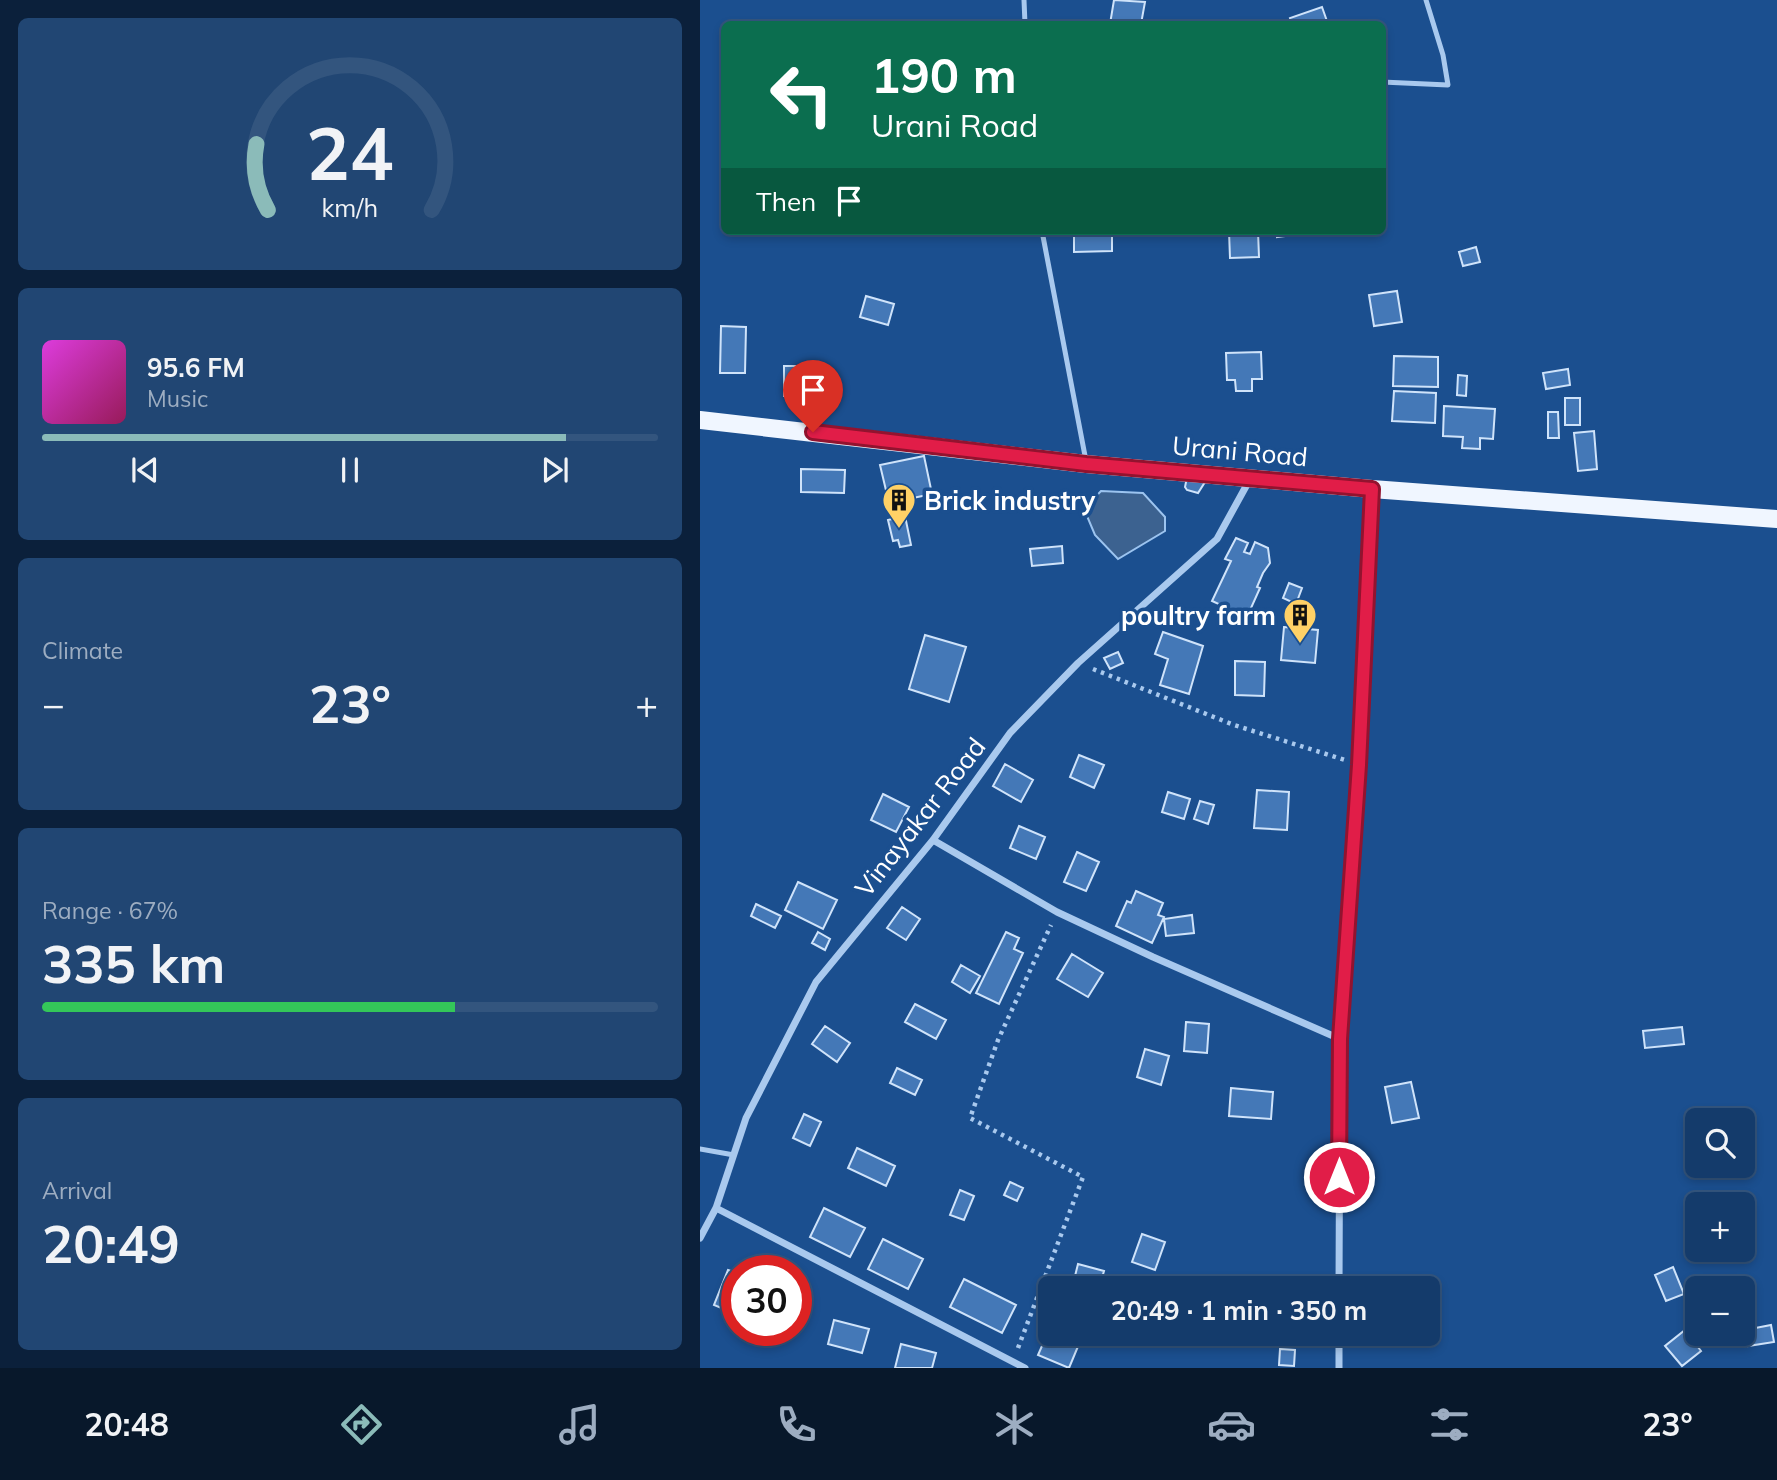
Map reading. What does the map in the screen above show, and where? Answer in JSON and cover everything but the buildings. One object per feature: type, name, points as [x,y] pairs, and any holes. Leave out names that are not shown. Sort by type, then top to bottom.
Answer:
[{"type":"main road","name":"Urani Road","points":[[700,420],[1086,464],[1372,489],[1777,519]]},
{"type":"street","name":"Vinayakar Road","points":[[700,1238],[716,1209],[746,1118],[816,982],[933,840],[1010,733],[1078,663],[1217,539],[1251,478]]},
{"type":"street","points":[[1339,1276],[1340,1039],[1359,765],[1372,489]]},
{"type":"street","points":[[933,840],[1058,912],[1340,1039]]},
{"type":"street","points":[[716,1209],[1025,1368]]},
{"type":"street","points":[[1339,1346],[1339,1368]]},
{"type":"lane","points":[[1024,0],[1025,21]]},
{"type":"lane","points":[[1386,82],[1448,85],[1443,55],[1426,0]]},
{"type":"lane","points":[[1043,235],[1086,464]]},
{"type":"lane","points":[[700,1149],[734,1155]]},
{"type":"path","points":[[1078,663],[1234,725],[1359,765]]},
{"type":"path","points":[[1013,1362],[1083,1177],[970,1118],[998,1040],[1058,912]]},
{"type":"water","points":[[1101,491],[1143,493],[1165,517],[1165,531],[1118,559],[1095,535],[1084,509]]},
{"type":"place","name":"Brick industry","points":[[899,530]]},
{"type":"place","name":"poultry farm","points":[[1300,645]]},
{"type":"route","points":[[813,432],[1086,464],[1372,489],[1359,765],[1340,1039],[1339,1177]]}]
